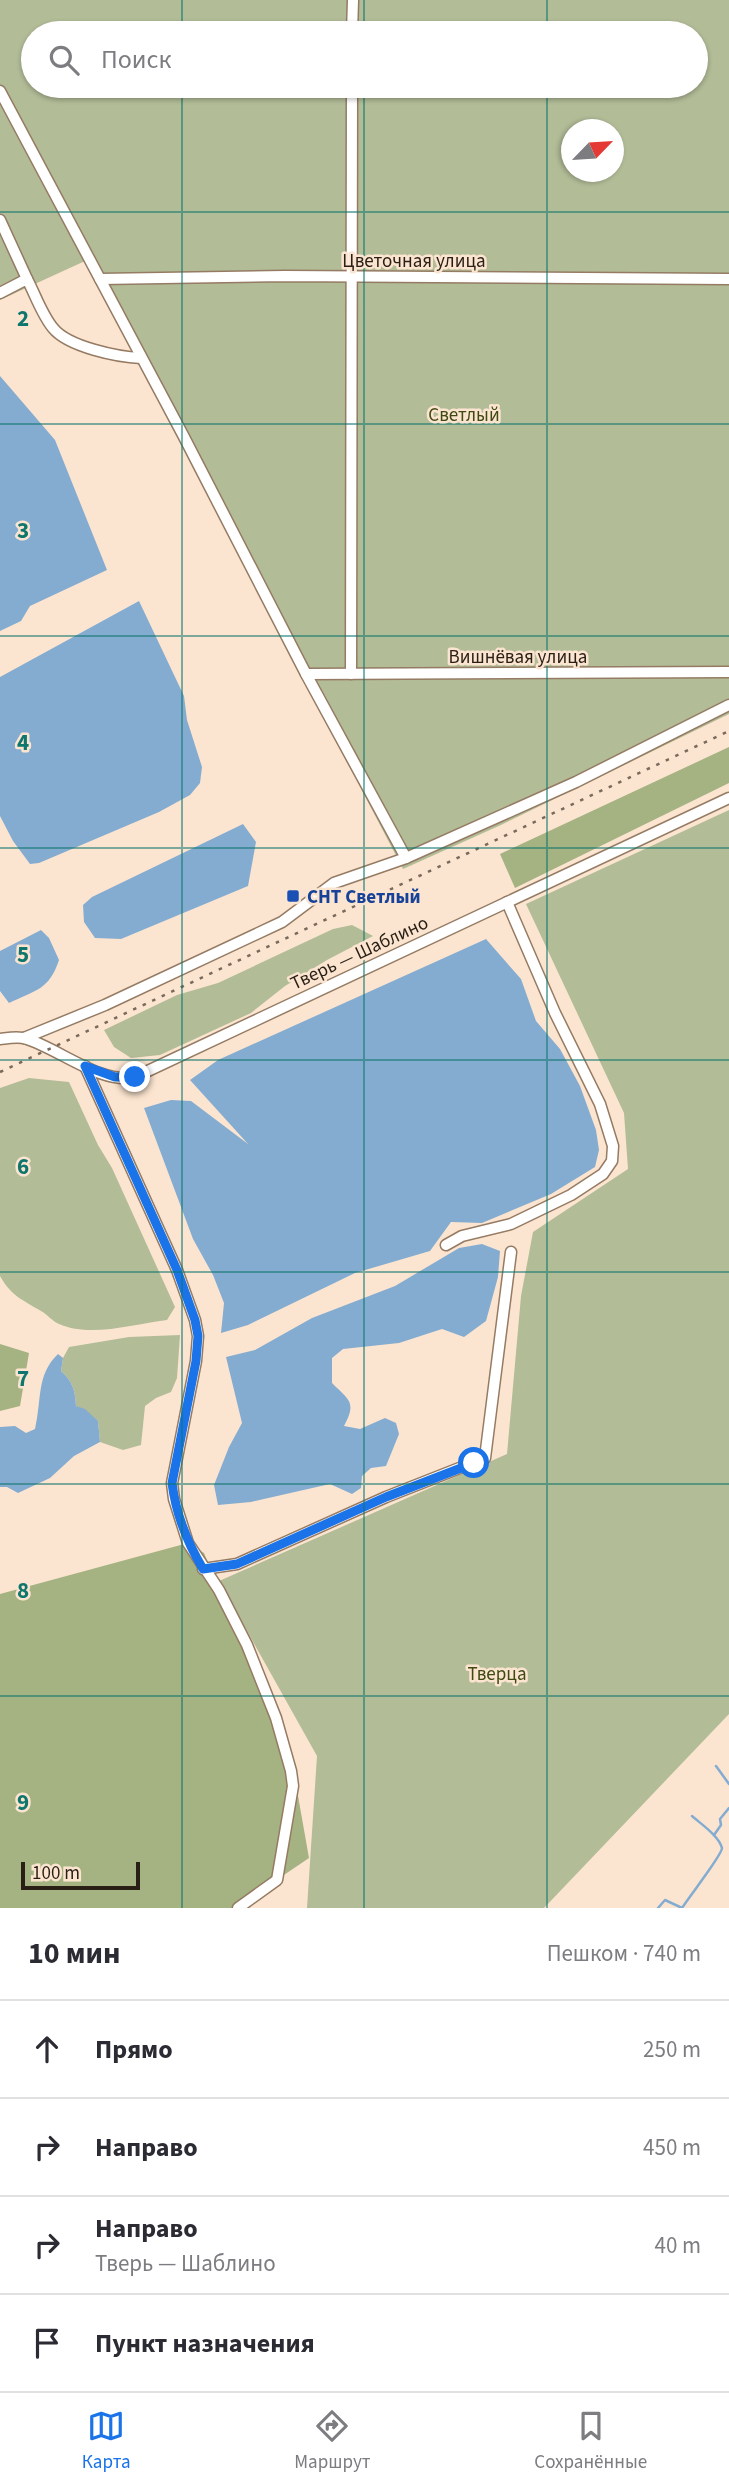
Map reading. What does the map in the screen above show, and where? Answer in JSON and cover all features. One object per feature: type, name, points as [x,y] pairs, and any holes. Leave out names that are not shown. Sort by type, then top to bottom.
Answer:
[{"type":"street","points":[[352,21],[353,0]]},
{"type":"street","points":[[0,91],[306,674],[406,858]]},
{"type":"street","points":[[351,674],[352,98]]},
{"type":"street","points":[[0,220],[54,329],[70,341],[123,357],[141,358]]},
{"type":"street","name":"Цветочная улица","points":[[100,279],[284,276],[729,279]]},
{"type":"street","points":[[0,293],[27,279]]},
{"type":"street","name":"Вишнёвая улица","points":[[306,674],[729,672]]},
{"type":"street","points":[[24,1038],[105,1005],[282,922],[334,883],[406,858],[576,782],[729,705]]},
{"type":"street","name":"Тверь — Шаблино","points":[[0,1038],[24,1038],[85,1066],[120,1079],[130,1079],[729,798]]},
{"type":"street","points":[[446,1245],[462,1237],[511,1224],[572,1195],[603,1174],[611,1161],[613,1146],[600,1104],[555,1013],[507,902]]},
{"type":"street","points":[[85,1066],[177,1270],[195,1320],[198,1336],[196,1361],[172,1483],[174,1499],[188,1543],[219,1590],[247,1645],[276,1718],[291,1771],[293,1786],[277,1880],[238,1908]]},
{"type":"street","points":[[203,1569],[237,1564],[386,1497],[486,1456],[511,1252]]},
{"type":"green space","name":"Светлый","points":[[0,0],[729,0],[729,714],[501,825],[403,869],[85,261],[0,300]]},
{"type":"green space","points":[[729,747],[729,783],[515,888],[500,854]]},
{"type":"green space","name":"Тверца","points":[[729,810],[729,1714],[544,1908],[307,1908],[317,1756],[219,1581],[507,1454],[521,1296],[533,1232],[628,1169],[624,1113],[526,904]]},
{"type":"green space","points":[[352,925],[373,936],[285,986],[251,1013],[160,1055],[131,1058],[114,1047],[104,1030],[177,995],[218,983],[333,929]]},
{"type":"green space","points":[[29,1078],[69,1082],[98,1145],[112,1168],[175,1307],[167,1320],[98,1330],[71,1328],[57,1323],[18,1297],[0,1276],[0,1088]]},
{"type":"green space","points":[[180,1335],[177,1378],[171,1392],[145,1406],[141,1445],[123,1450],[100,1442],[98,1421],[76,1406],[73,1387],[61,1371],[63,1358],[69,1347],[129,1337]]},
{"type":"green space","points":[[0,1344],[29,1353],[20,1406],[0,1411]]},
{"type":"green space","points":[[188,1543],[204,1553],[292,1762],[309,1858],[235,1908],[0,1908],[0,1594]]},
{"type":"water","points":[[0,376],[55,440],[107,570],[30,606],[21,621],[0,631]]},
{"type":"water","points":[[139,601],[184,696],[187,720],[202,767],[200,783],[190,795],[159,812],[39,863],[30,864],[13,841],[0,816],[0,677]]},
{"type":"water","points":[[243,824],[256,842],[248,886],[121,939],[95,938],[84,922],[83,905],[92,897]]},
{"type":"water","points":[[41,930],[49,938],[59,960],[55,970],[40,988],[9,1003],[0,991],[0,951]]},
{"type":"water","points":[[486,939],[521,979],[536,1021],[560,1049],[580,1086],[596,1130],[599,1150],[595,1167],[551,1194],[482,1223],[451,1222],[430,1251],[355,1273],[248,1325],[221,1333],[224,1303],[213,1275],[193,1239],[144,1108],[171,1100],[191,1101],[248,1144],[190,1080],[218,1060]]},
{"type":"water","points":[[482,1244],[500,1251],[498,1277],[486,1321],[464,1337],[442,1329],[399,1343],[343,1349],[332,1358],[332,1383],[347,1398],[350,1406],[344,1426],[360,1429],[385,1418],[396,1423],[399,1434],[386,1466],[371,1468],[362,1476],[361,1488],[352,1494],[330,1484],[251,1502],[218,1505],[214,1485],[242,1423],[226,1357],[255,1350],[312,1318],[395,1286],[459,1248]]},
{"type":"water","points":[[58,1354],[63,1358],[61,1371],[73,1387],[76,1406],[85,1409],[98,1421],[100,1442],[74,1456],[50,1478],[18,1493],[7,1487],[0,1487],[0,1427],[15,1426],[26,1433],[35,1429],[43,1379]]},
{"type":"waterway","points":[[716,1766],[729,1784]]},
{"type":"waterway","points":[[714,1835],[721,1825],[720,1819],[729,1808]]},
{"type":"waterway","points":[[682,1908],[722,1848],[714,1835],[692,1816]]},
{"type":"waterway","points":[[658,1908],[665,1900],[682,1908]]},
{"type":"railway","points":[[0,1072],[729,731]]},
{"type":"place","name":"СНТ Светлый","points":[[293,896]]},
{"type":"route","points":[[135,1077],[115,1077],[85,1066],[177,1270],[195,1320],[198,1336],[196,1361],[172,1483],[174,1499],[188,1543],[203,1569],[237,1564],[386,1497],[474,1463]]}]
